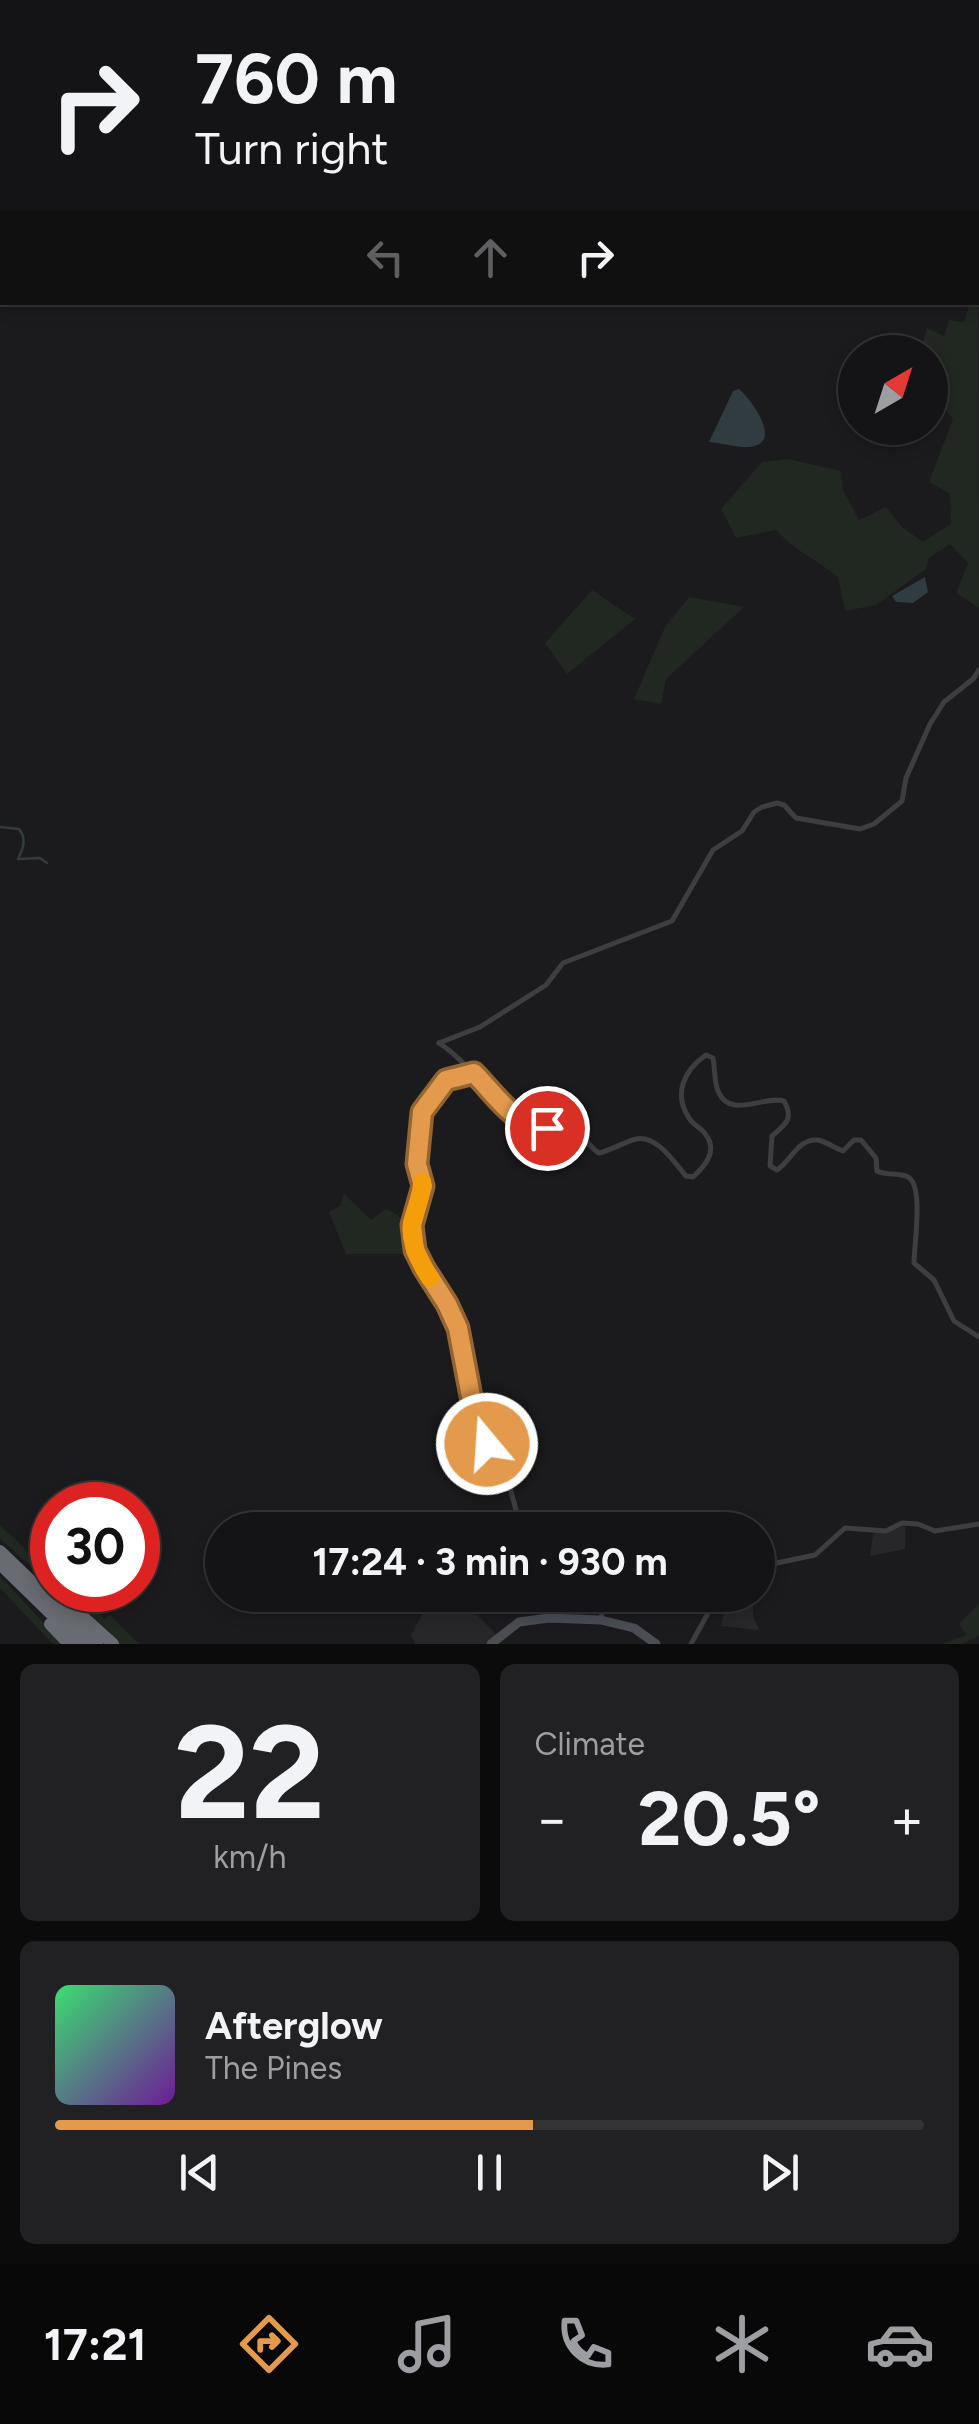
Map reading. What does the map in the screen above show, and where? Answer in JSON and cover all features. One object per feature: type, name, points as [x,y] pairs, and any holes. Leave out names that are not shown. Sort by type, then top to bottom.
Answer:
[{"type":"highway","points":[[0,1548],[30,1572]]},
{"type":"highway","points":[[0,1548],[98,1644]]},
{"type":"highway","points":[[0,1568],[69,1644]]},
{"type":"highway","points":[[0,1568],[82,1644]]},
{"type":"highway","points":[[78,1612],[114,1644]]},
{"type":"street","points":[[979,670],[944,702],[906,778],[902,801],[882,818],[860,829],[848,829],[796,818],[777,802],[762,807],[742,831],[713,850],[672,920],[563,962],[546,985],[480,1027],[440,1043],[466,1062],[494,1098],[520,1118],[538,1127],[566,1122],[598,1153],[647,1139],[664,1150],[686,1176],[693,1177],[710,1156],[712,1145],[690,1120],[680,1098],[681,1087],[698,1061],[706,1056],[713,1058],[718,1090],[726,1101],[738,1106],[777,1098],[784,1101],[791,1113],[790,1120],[772,1136],[770,1166],[782,1168],[806,1142],[816,1140],[843,1151],[854,1140],[861,1140],[876,1158],[877,1170],[882,1174],[909,1177],[919,1196],[914,1263],[934,1280],[954,1321],[979,1336]]},
{"type":"street","points":[[474,1073],[446,1080],[422,1112],[417,1164],[423,1186],[412,1236],[424,1268],[458,1328],[474,1412],[487,1444],[506,1472],[516,1512]]},
{"type":"street","points":[[775,1563],[815,1555],[845,1528],[886,1531],[902,1523],[918,1524],[936,1532],[979,1524]]},
{"type":"street","points":[[601,1620],[602,1612]]},
{"type":"street","points":[[691,1644],[709,1612]]},
{"type":"street","points":[[491,1644],[519,1622],[549,1618],[601,1620],[634,1628],[656,1644]]},
{"type":"shaded area","points":[[969,305],[978,305],[979,608],[956,593],[968,563],[950,544],[929,558],[926,569],[876,605],[845,611],[838,577],[776,530],[736,538],[721,509],[762,462],[788,459],[841,471],[843,490],[859,520],[886,507],[902,527],[923,542],[951,524],[950,494],[929,482],[943,445],[948,445],[953,419],[948,413],[948,335],[944,335],[949,320],[964,322]]},
{"type":"shaded area","points":[[739,389],[762,420],[764,438],[750,447],[709,442],[733,391]]},
{"type":"shaded area","points":[[925,577],[928,592],[913,603],[896,602],[892,596]]},
{"type":"shaded area","points":[[592,590],[635,619],[567,674],[545,643]]},
{"type":"shaded area","points":[[689,597],[744,607],[666,679],[661,704],[634,699],[665,627]]},
{"type":"shaded area","points":[[344,1194],[371,1220],[386,1209],[399,1217],[409,1232],[414,1254],[346,1254],[329,1212],[340,1206]]},
{"type":"shaded area","points":[[0,1525],[30,1554],[30,1566],[0,1539]]},
{"type":"shaded area","points":[[905,1526],[905,1549],[870,1556],[873,1534]]},
{"type":"shaded area","points":[[0,1576],[63,1644],[53,1644],[0,1588]]},
{"type":"shaded area","points":[[979,1604],[979,1636],[962,1644],[941,1644],[966,1635],[959,1624]]},
{"type":"shaded area","points":[[83,1612],[97,1612],[105,1619],[110,1615],[139,1644],[119,1644]]},
{"type":"shaded area","points":[[423,1612],[471,1612],[497,1635],[486,1644],[415,1644],[411,1635]]},
{"type":"shaded area","points":[[724,1612],[753,1612],[759,1630],[721,1626]]},
{"type":"waterway","points":[[0,827],[19,829],[23,836],[18,859],[40,858],[47,863]]},
{"type":"slow traffic","points":[[422,1182],[412,1236],[430,1278]]},
{"type":"route","points":[[487,1444],[474,1412],[458,1328],[415,1250],[412,1225],[423,1186],[417,1164],[419,1127],[422,1112],[446,1080],[474,1073],[494,1098],[520,1118],[547,1128]]}]
